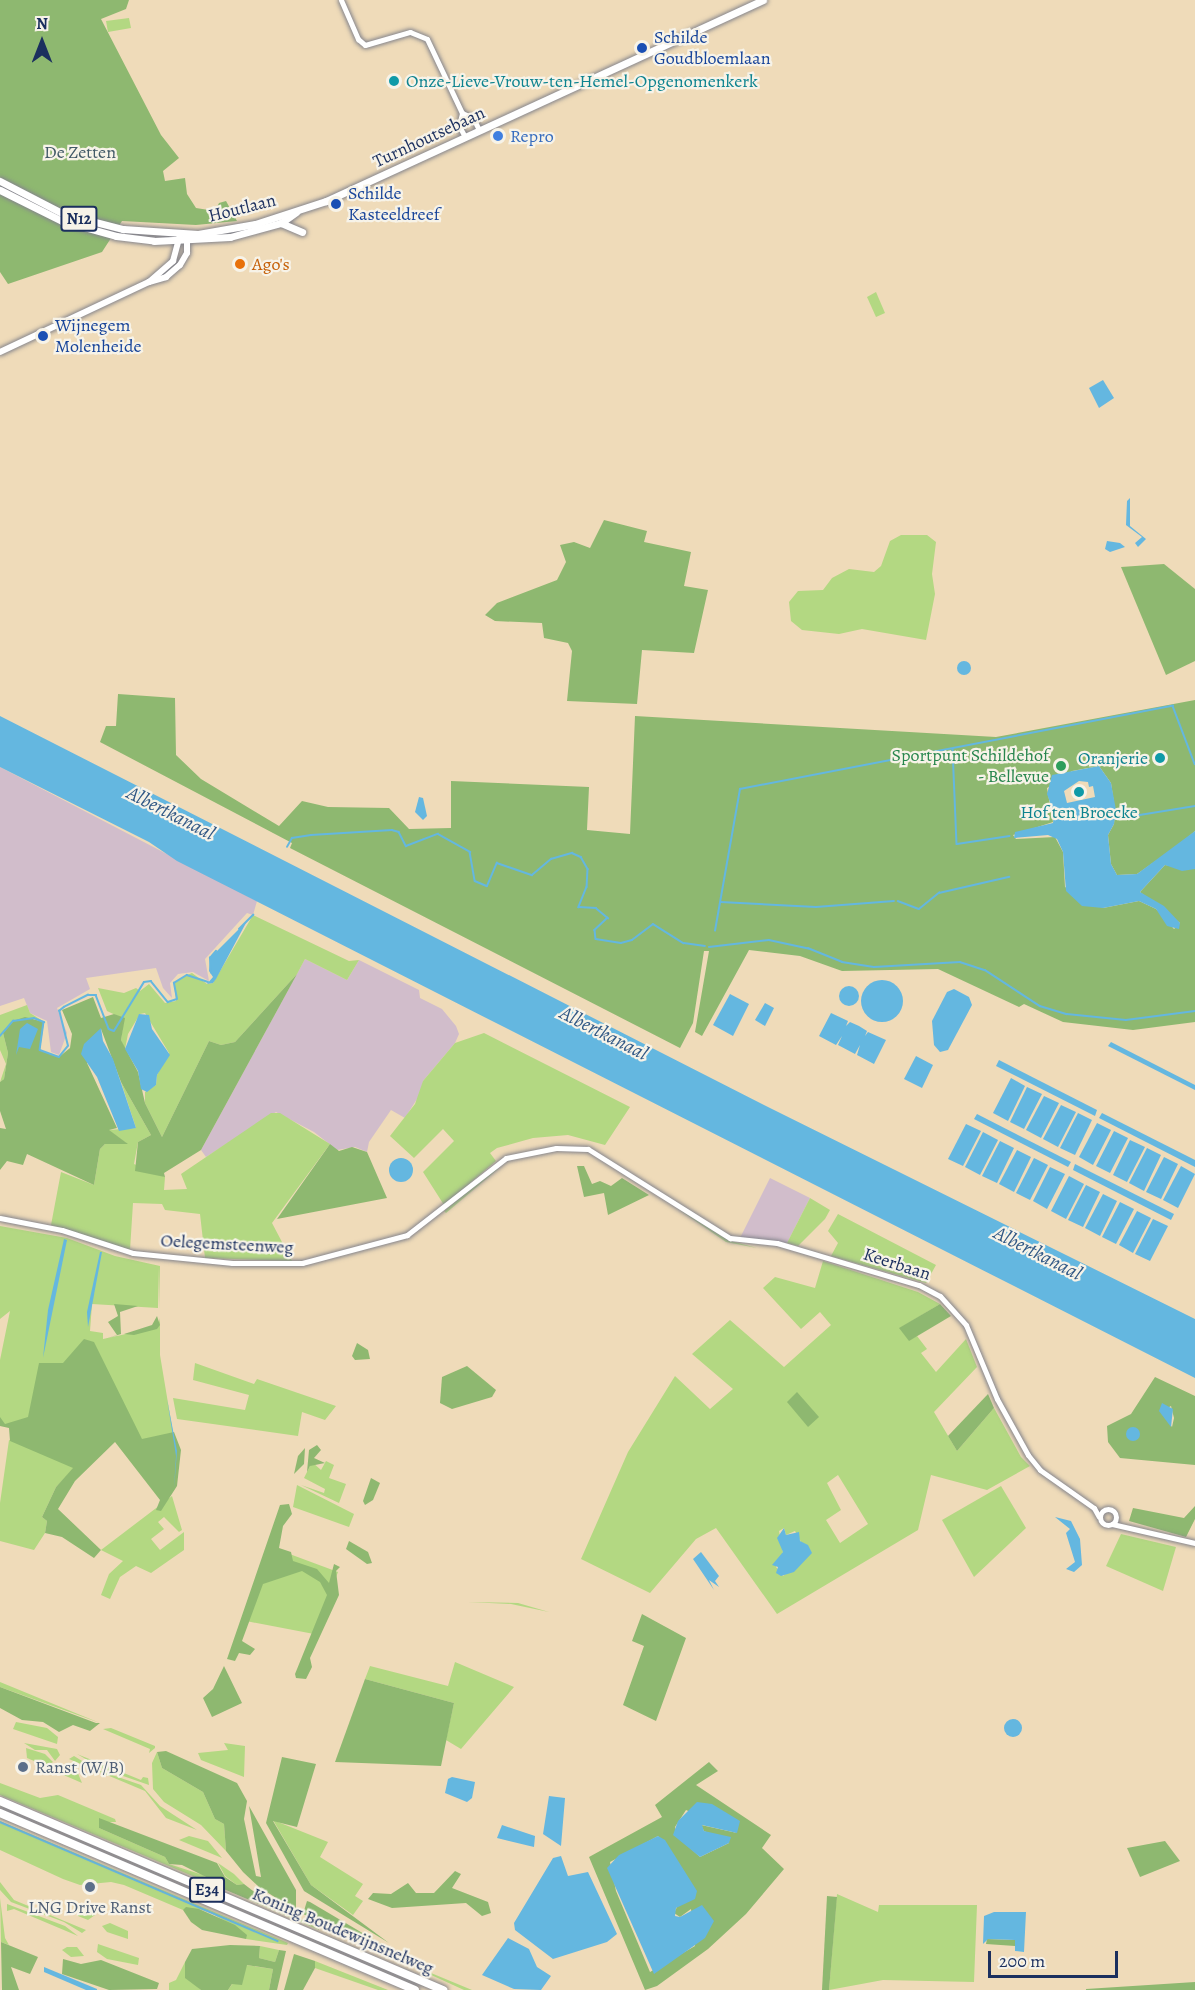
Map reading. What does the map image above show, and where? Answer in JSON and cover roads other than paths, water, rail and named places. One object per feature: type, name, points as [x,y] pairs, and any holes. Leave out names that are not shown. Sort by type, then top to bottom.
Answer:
[{"type":"highway","name":"Koning Boudewijnsnelweg","points":[[0,1801],[443,1990]]},
{"type":"highway","name":"Koning Boudewijnsnelweg","points":[[0,1814],[416,1990]]},
{"type":"main road","name":"Turnhoutsebaan","points":[[300,211],[763,0]]},
{"type":"main road","name":"Houtlaan","points":[[0,181],[42,204],[85,221],[183,238],[222,231],[300,211]]},
{"type":"main road","name":"Houtlaan","points":[[0,190],[62,221],[116,236],[183,238],[244,234],[281,224],[300,211]]},
{"type":"main road","points":[[281,224],[302,232]]},
{"type":"main road","points":[[0,352],[149,282],[166,277],[187,253],[183,238]]},
{"type":"street","points":[[341,0],[358,39],[365,45],[410,32],[427,39],[462,113],[459,126],[465,137]]},
{"type":"street","points":[[462,113],[473,118],[480,130]]},
{"type":"street","name":"Oelegemsteenweg","points":[[0,1218],[74,1233],[133,1253],[232,1263],[295,1263],[407,1235],[506,1158],[569,1147],[604,1156]]},
{"type":"street","name":"Keerbaan","points":[[604,1156],[730,1238],[777,1243],[919,1285],[940,1296],[958,1312],[972,1337],[997,1399],[1028,1455],[1046,1474],[1094,1508],[1103,1524],[1125,1526],[1195,1543]]},
{"type":"street","points":[[1094,1508],[1113,1511],[1125,1526]]},
{"type":"street","points":[[1099,1516],[1105,1509]]},
{"type":"street","points":[[1112,1524],[1116,1517]]},
{"type":"water","points":[[1103,380],[1114,398],[1099,408],[1089,388]]},
{"type":"water","points":[[1130,498],[1130,526],[1146,539],[1138,547],[1135,543],[1142,537],[1126,525],[1127,501]]},
{"type":"water","points":[[1107,541],[1120,543],[1125,547],[1110,552],[1105,549]]},
{"type":"water","points":[[964,661],[969,663],[971,668],[969,673],[964,675],[959,673],[957,668],[959,663]]},
{"type":"water","name":"Albertkanaal","points":[[0,716],[770,1108],[1195,1319],[1195,1378],[177,861],[149,842],[0,767]]},
{"type":"water","points":[[1099,766],[1111,783],[1116,810],[1114,824],[1108,835],[1111,864],[1117,875],[1137,874],[1195,831],[1195,869],[1182,871],[1165,865],[1140,892],[1164,906],[1180,923],[1179,929],[1167,926],[1156,909],[1139,901],[1103,908],[1082,906],[1066,891],[1063,852],[1057,839],[1048,835],[1014,838],[1015,832],[1053,823],[1054,813],[1047,794],[1052,775]],"holes":[[[1079,781],[1088,782],[1089,787],[1093,786],[1095,797],[1067,803],[1064,791]]]},
{"type":"water","points":[[419,797],[423,798],[427,816],[423,820],[415,812]]},
{"type":"water","points":[[247,921],[216,979],[213,983],[207,984],[213,977],[209,971],[210,958]]},
{"type":"water","points":[[882,980],[897,986],[903,1001],[897,1016],[882,1022],[867,1016],[861,1001],[867,986]]},
{"type":"water","points":[[849,986],[856,989],[859,996],[856,1003],[849,1006],[842,1003],[839,996],[842,989]]},
{"type":"water","points":[[954,989],[969,997],[972,1005],[948,1050],[940,1052],[934,1045],[932,1021],[947,992]]},
{"type":"water","points":[[730,994],[749,1004],[733,1036],[713,1025]]},
{"type":"water","points":[[765,1003],[774,1008],[765,1026],[755,1020]]},
{"type":"water","points":[[831,1013],[848,1021],[846,1026],[850,1022],[867,1031],[865,1036],[868,1032],[886,1040],[874,1064],[857,1055],[860,1045],[855,1054],[838,1045],[842,1036],[836,1045],[819,1036]]},
{"type":"water","points":[[139,1014],[149,1015],[152,1029],[170,1055],[157,1075],[156,1085],[147,1092],[141,1089],[138,1071],[125,1049]]},
{"type":"water","points":[[27,1023],[38,1029],[30,1049],[19,1047],[16,1055],[20,1029]]},
{"type":"water","points":[[101,1028],[103,1041],[113,1059],[136,1128],[119,1131],[97,1077],[81,1054],[84,1044]]},
{"type":"water","points":[[1111,1042],[1195,1085],[1195,1090],[1108,1046]]},
{"type":"water","points":[[916,1056],[933,1065],[922,1088],[904,1079]]},
{"type":"water","points":[[999,1060],[1097,1110],[1095,1116],[996,1066]]},
{"type":"water","points":[[1011,1078],[1025,1086],[1008,1121],[993,1113]]},
{"type":"water","points":[[1027,1087],[1042,1094],[1024,1129],[1010,1122]]},
{"type":"water","points":[[1044,1096],[1059,1103],[1041,1138],[1026,1130]]},
{"type":"water","points":[[1061,1105],[1076,1112],[1058,1147],[1043,1139]]},
{"type":"water","points":[[1078,1113],[1092,1120],[1075,1155],[1060,1148]]},
{"type":"water","points":[[1102,1113],[1195,1160],[1195,1167],[1099,1118]]},
{"type":"water","points":[[977,1114],[1071,1162],[1068,1167],[974,1119]]},
{"type":"water","points":[[1097,1123],[1111,1130],[1093,1165],[1079,1157]]},
{"type":"water","points":[[966,1124],[981,1131],[963,1166],[948,1159]]},
{"type":"water","points":[[1114,1131],[1128,1138],[1110,1173],[1096,1166]]},
{"type":"water","points":[[983,1132],[998,1140],[980,1175],[965,1167]]},
{"type":"water","points":[[1130,1140],[1145,1147],[1127,1182],[1113,1175]]},
{"type":"water","points":[[1000,1141],[1014,1148],[997,1183],[982,1176]]},
{"type":"water","points":[[1147,1148],[1161,1155],[1144,1191],[1129,1183]]},
{"type":"water","points":[[1017,1150],[1031,1157],[1014,1192],[999,1184]]},
{"type":"water","points":[[1164,1157],[1178,1164],[1161,1199],[1146,1192]]},
{"type":"water","points":[[401,1158],[410,1161],[413,1170],[410,1179],[401,1182],[392,1179],[389,1170],[392,1161]]},
{"type":"water","points":[[1034,1158],[1048,1165],[1030,1200],[1016,1193]]},
{"type":"water","points":[[1075,1164],[1174,1214],[1171,1220],[1073,1170]]},
{"type":"water","points":[[1181,1166],[1195,1174],[1178,1208],[1163,1200]]},
{"type":"water","points":[[1050,1167],[1065,1174],[1047,1209],[1033,1201]]},
{"type":"water","points":[[1069,1176],[1084,1184],[1066,1219],[1051,1211]]},
{"type":"water","points":[[1086,1185],[1100,1192],[1083,1227],[1068,1220]]},
{"type":"water","points":[[1103,1194],[1117,1201],[1100,1236],[1085,1228]]},
{"type":"water","points":[[1120,1202],[1134,1209],[1116,1244],[1102,1237]]},
{"type":"water","points":[[1137,1211],[1151,1218],[1133,1253],[1119,1245]]},
{"type":"water","points":[[1153,1219],[1168,1226],[1150,1261],[1135,1254]]},
{"type":"water","points":[[64,1239],[67,1240],[43,1358],[48,1310]]},
{"type":"water","points":[[100,1252],[102,1252],[88,1327],[87,1312]]},
{"type":"water","points":[[167,1399],[177,1451],[174,1489],[176,1456]]},
{"type":"water","points":[[1162,1403],[1173,1409],[1171,1427],[1159,1411]]},
{"type":"water","points":[[1133,1427],[1138,1429],[1140,1434],[1138,1439],[1133,1441],[1128,1439],[1126,1434],[1128,1429]]},
{"type":"water","points":[[1055,1517],[1071,1521],[1080,1539],[1082,1565],[1074,1572],[1066,1569],[1075,1562],[1066,1533],[1070,1529]]},
{"type":"water","points":[[784,1528],[786,1535],[799,1532],[800,1541],[808,1545],[812,1553],[794,1572],[781,1576],[776,1573],[778,1567],[772,1565],[783,1552],[777,1538]]},
{"type":"water","points":[[701,1552],[719,1576],[715,1581],[719,1587],[709,1580],[714,1590],[693,1559]]},
{"type":"water","points":[[1013,1719],[1019,1722],[1022,1728],[1019,1734],[1013,1737],[1007,1734],[1004,1728],[1007,1722]]},
{"type":"water","points":[[452,1777],[475,1782],[472,1798],[467,1802],[445,1793],[448,1779]]},
{"type":"water","points":[[549,1796],[565,1798],[561,1846],[543,1834]]},
{"type":"water","points":[[697,1802],[712,1804],[740,1821],[737,1833],[702,1825],[704,1831],[731,1837],[729,1843],[700,1857],[673,1835],[678,1821]]},
{"type":"water","points":[[502,1825],[535,1836],[534,1847],[497,1838]]},
{"type":"water","points":[[658,1836],[665,1840],[697,1891],[695,1899],[676,1908],[675,1916],[680,1917],[702,1905],[714,1921],[705,1938],[654,1974],[607,1868],[619,1855]]},
{"type":"water","points":[[561,1856],[568,1876],[588,1872],[617,1934],[607,1942],[553,1959],[515,1930],[514,1923],[553,1858]]},
{"type":"water","points":[[994,1912],[1026,1912],[1024,1952],[1015,1951],[1015,1940],[988,1939],[983,1944],[984,1916]]},
{"type":"water","points":[[508,1938],[529,1949],[537,1967],[551,1976],[541,1990],[514,1989],[482,1975]]},
{"type":"water","points":[[44,1967],[97,1990],[86,1990],[44,1972]]},
{"type":"waterway","points":[[715,931],[740,789],[1173,706],[1195,764]]},
{"type":"waterway","points":[[953,749],[957,844],[1009,836]]},
{"type":"waterway","points":[[1115,819],[1195,806]]},
{"type":"waterway","points":[[287,847],[292,838],[311,835],[392,830],[399,832],[406,846],[438,834],[470,852],[475,881],[487,886],[497,863],[532,875],[551,859],[572,853],[581,857],[588,869],[587,887],[579,907],[596,908],[608,918],[595,930],[596,939],[621,943],[632,940],[653,924],[684,943],[705,946]]},
{"type":"waterway","points":[[898,901],[919,909],[939,893],[1009,877]]},
{"type":"waterway","points":[[721,902],[816,907],[894,901]]},
{"type":"waterway","points":[[239,929],[253,915]]},
{"type":"waterway","points":[[709,947],[769,940],[808,948],[842,962],[874,967],[960,962],[985,970],[1040,1006],[1067,1014],[1126,1020],[1195,1011]]},
{"type":"waterway","points":[[211,973],[210,958],[216,951]]},
{"type":"waterway","points":[[0,1036],[13,1021],[34,1018],[44,1022],[40,1050],[59,1057],[68,1046],[59,1011],[64,1007],[88,995],[96,995],[109,1029],[114,1031],[144,982],[151,981],[168,1002],[177,999],[174,983],[187,975],[208,982]]},
{"type":"waterway","points":[[0,1822],[278,1941]]},
{"type":"place","name":"Schilde Goudbloemlaan","points":[[642,48]]},
{"type":"place","name":"Onze-Lieve-Vrouw-ten-Hemel-Opgenomenkerk","points":[[394,81]]},
{"type":"place","name":"Repro","points":[[498,136]]},
{"type":"place","name":"Schilde Kasteeldreef","points":[[336,204]]},
{"type":"place","name":"Ago's","points":[[240,264]]},
{"type":"place","name":"Wijnegem Molenheide","points":[[43,336]]},
{"type":"place","name":"Oranjerie","points":[[1160,758]]},
{"type":"place","name":"Sportpunt Schildehof - Bellevue","points":[[1061,766]]},
{"type":"place","name":"Hof ten Broecke","points":[[1079,792]]},
{"type":"place","name":"Ranst (W/B)","points":[[23,1767]]},
{"type":"place","name":"LNG Drive Ranst","points":[[90,1887]]},
{"type":"park label","name":"De Zetten","points":[[80,152]]}]
